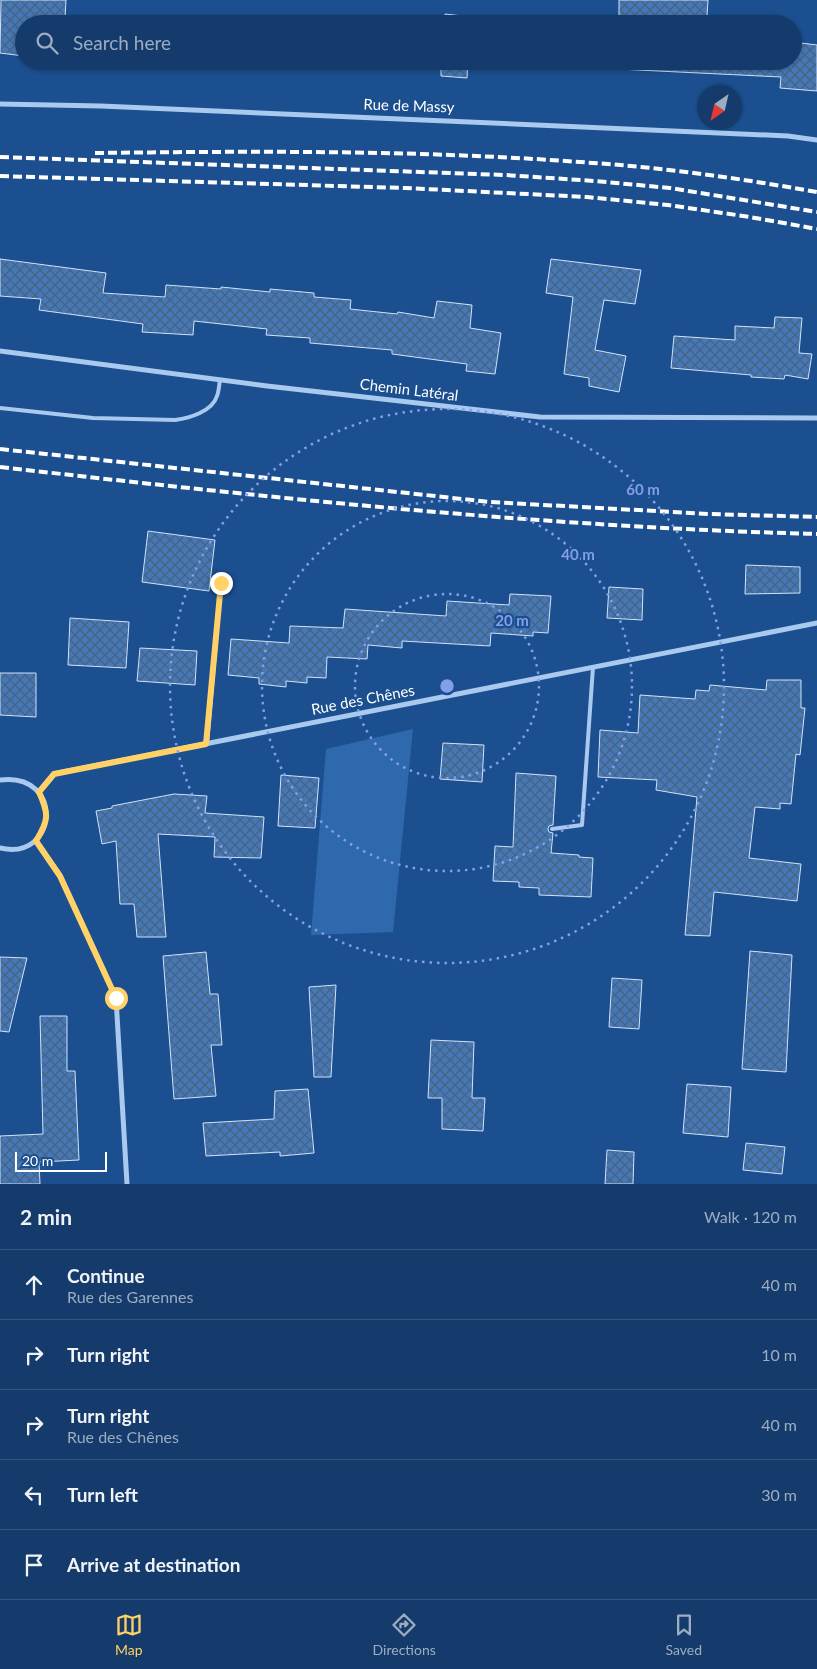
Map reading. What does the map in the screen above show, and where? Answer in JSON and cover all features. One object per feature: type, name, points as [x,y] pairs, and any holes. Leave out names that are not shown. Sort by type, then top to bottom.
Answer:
[{"type":"street","name":"Rue de Massy","points":[[0,104],[101,106],[496,123],[788,136],[817,140]]},
{"type":"street","name":"Chemin Latéral","points":[[0,351],[220,380],[540,417],[817,418]]},
{"type":"street","name":"Rue des Chênes","points":[[39,792],[54,774],[817,623]]},
{"type":"street","points":[[0,780],[13,779],[28,783],[39,792],[46,808],[45,826],[36,841],[24,848],[10,851],[0,848]]},
{"type":"street","points":[[36,841],[60,876],[116,998],[128,1184]]},
{"type":"lane","points":[[0,408],[93,418],[175,420],[187,418],[213,404],[217,398],[220,380]]},
{"type":"lane","points":[[206,744],[221,583]]},
{"type":"lane","points":[[552,829],[582,825],[593,667]]},
{"type":"shaded area","points":[[413,729],[393,932],[311,935],[326,749]]},
{"type":"building","points":[[1,0],[66,0],[65,15],[15,15],[15,55],[0,53]]},
{"type":"building","points":[[619,0],[708,0],[707,15],[619,15]]},
{"type":"building","points":[[802,43],[817,45],[817,91],[780,88],[781,77],[638,70],[802,70]]},
{"type":"building","points":[[441,70],[467,70],[467,78],[441,76]]},
{"type":"building","points":[[0,259],[106,273],[103,293],[165,297],[166,285],[221,289],[221,287],[270,292],[270,289],[314,293],[314,297],[351,300],[350,309],[397,314],[398,312],[434,318],[437,301],[472,305],[470,328],[501,333],[495,374],[466,371],[467,364],[392,354],[392,350],[310,343],[310,338],[266,335],[267,329],[194,321],[193,335],[142,332],[143,324],[39,310],[41,299],[0,296]]},
{"type":"building","points":[[551,259],[641,270],[635,304],[604,300],[595,350],[626,356],[619,392],[589,386],[589,378],[564,374],[573,297],[546,293]]},
{"type":"building","points":[[775,317],[802,318],[799,353],[812,354],[808,379],[785,375],[784,379],[751,377],[751,375],[671,368],[674,336],[735,340],[735,326],[774,328]]},
{"type":"building","points":[[148,531],[215,540],[209,591],[142,582]]},
{"type":"building","points":[[746,565],[800,567],[800,593],[745,594]]},
{"type":"building","points":[[609,587],[643,589],[642,620],[607,618]]},
{"type":"building","points":[[510,594],[551,596],[548,633],[533,632],[533,636],[491,633],[490,646],[402,641],[402,648],[368,645],[367,659],[327,657],[326,678],[307,677],[307,683],[286,681],[286,687],[259,684],[259,678],[228,675],[231,639],[289,643],[290,626],[343,628],[345,609],[446,616],[447,601],[509,605]]},
{"type":"building","points":[[70,618],[129,622],[126,668],[68,665]]},
{"type":"building","points":[[140,648],[197,651],[195,685],[137,681]]},
{"type":"building","points":[[0,673],[36,673],[36,717],[0,715]]},
{"type":"building","points":[[767,680],[801,680],[801,708],[805,708],[800,755],[796,754],[791,804],[780,803],[780,809],[755,807],[749,858],[801,864],[797,901],[714,892],[710,936],[685,935],[697,797],[656,790],[657,780],[598,777],[600,730],[638,733],[640,695],[695,699],[696,690],[709,691],[710,685],[766,690]]},
{"type":"building","points":[[443,743],[484,745],[482,782],[440,779]]},
{"type":"building","points":[[516,773],[556,776],[553,825],[549,826],[548,829],[549,832],[553,833],[551,853],[593,858],[591,897],[539,895],[539,888],[519,887],[519,882],[493,881],[495,846],[513,847]]},
{"type":"building","points":[[281,775],[319,778],[315,828],[278,826]]},
{"type":"building","points":[[174,794],[207,796],[205,813],[264,817],[261,858],[214,857],[215,837],[158,834],[166,937],[137,937],[134,904],[120,904],[116,841],[102,844],[96,811]]},
{"type":"building","points":[[750,951],[792,955],[786,1072],[742,1069]]},
{"type":"building","points":[[206,952],[210,994],[218,994],[222,1045],[211,1045],[216,1096],[174,1099],[163,956]]},
{"type":"building","points":[[0,957],[27,958],[9,1032],[0,1031]]},
{"type":"building","points":[[612,978],[642,980],[639,1029],[609,1027]]},
{"type":"building","points":[[336,985],[331,1077],[314,1077],[309,987]]},
{"type":"building","points":[[40,1016],[67,1016],[67,1071],[75,1071],[79,1160],[39,1162],[40,1184],[0,1184],[0,1136],[43,1134]]},
{"type":"building","points":[[431,1040],[474,1042],[472,1098],[485,1098],[483,1131],[442,1129],[442,1098],[428,1098]]},
{"type":"building","points":[[687,1084],[731,1087],[728,1137],[683,1133]]},
{"type":"building","points":[[308,1089],[314,1153],[280,1156],[280,1152],[206,1156],[203,1123],[274,1119],[275,1091]]},
{"type":"building","points":[[746,1143],[785,1147],[782,1174],[743,1170]]},
{"type":"building","points":[[607,1150],[634,1152],[633,1184],[605,1184]]},
{"type":"railway","points":[[95,153],[344,152],[531,159],[677,171],[817,192]]},
{"type":"railway","points":[[0,157],[505,175],[595,181],[670,188],[817,212]]},
{"type":"railway","points":[[0,176],[405,188],[587,197],[668,205],[817,229]]},
{"type":"railway","points":[[0,449],[490,502],[710,514],[817,517]]},
{"type":"railway","points":[[0,467],[204,490],[510,518],[612,525],[817,534]]},
{"type":"route","points":[[116,998],[60,876],[36,841],[45,826],[46,808],[39,792],[54,774],[206,744],[221,583]]}]
